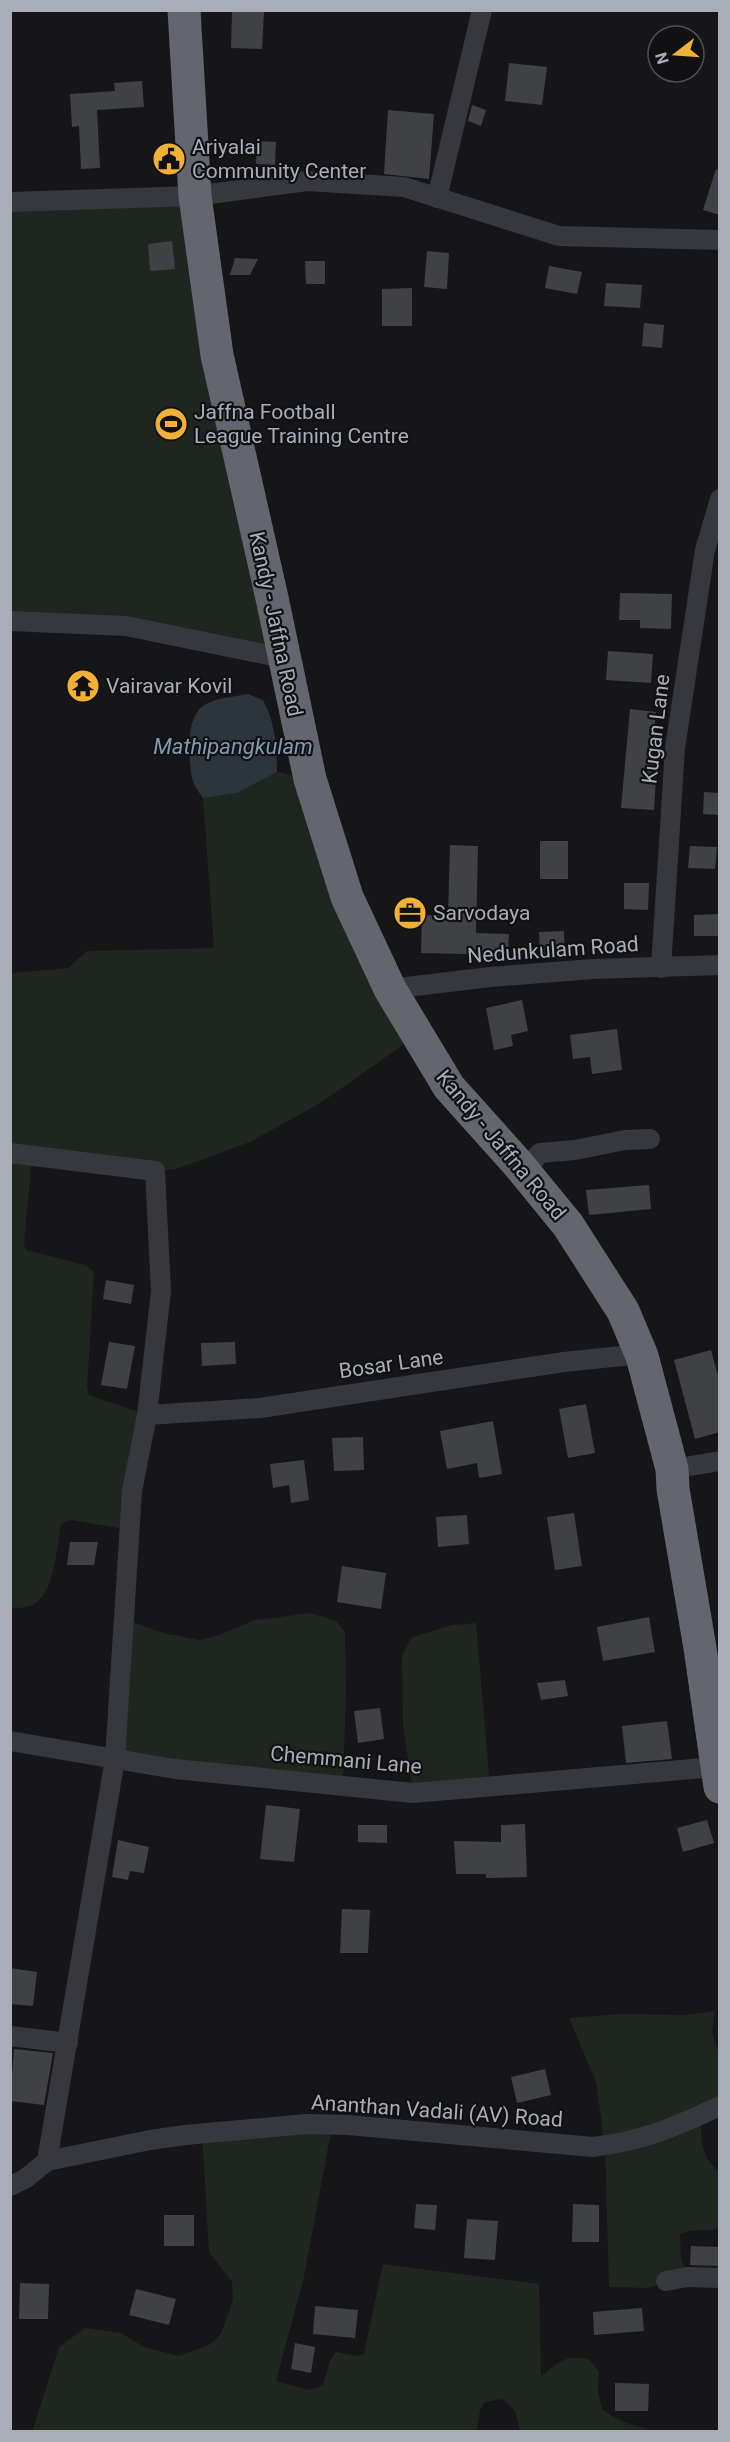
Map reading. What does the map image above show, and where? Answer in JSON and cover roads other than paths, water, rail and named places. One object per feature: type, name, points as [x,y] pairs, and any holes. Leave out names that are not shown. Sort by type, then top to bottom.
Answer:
[{"type":"highway","name":"Kandy - Jaffna Road","points":[[184,10],[195,196],[217,355],[310,779],[348,897],[390,989],[449,1087],[524,1171],[568,1225],[623,1311],[641,1354],[672,1469],[673,1489],[700,1648],[718,1777]]},
{"type":"street","points":[[437,198],[482,10]]},
{"type":"street","points":[[10,202],[195,196],[307,181],[404,187],[559,236],[720,240]]},
{"type":"street","name":"Kugan Lane","points":[[661,968],[675,748],[705,550],[720,499]]},
{"type":"street","points":[[10,621],[126,626],[283,658]]},
{"type":"street","name":"Nedunkulam Road","points":[[390,989],[490,977],[592,969],[720,965]]},
{"type":"street","points":[[524,1171],[540,1153],[575,1150],[625,1140],[651,1139]]},
{"type":"street","points":[[10,1153],[155,1171],[160,1291],[147,1415],[132,1491],[115,1759],[47,2161]]},
{"type":"street","name":"Bosar Lane","points":[[147,1415],[260,1408],[564,1362],[641,1354]]},
{"type":"street","points":[[672,1469],[720,1461]]},
{"type":"street","name":"Chemmani Lane","points":[[10,1741],[185,1770],[413,1793],[718,1777]]},
{"type":"street","points":[[10,2036],[68,2043]]},
{"type":"street","name":"Ananthan Vadali (AV) Road","points":[[10,2186],[25,2179],[47,2161],[185,2135],[307,2124],[593,2147],[627,2143],[672,2129],[720,2106]]},
{"type":"street","points":[[666,2281],[687,2277],[720,2278]]},
{"type":"water","name":"Mathipangkulam","points":[[248,694],[263,700],[267,708],[275,735],[277,772],[237,793],[203,798],[194,784],[191,769],[189,748],[194,717],[206,704]]},
{"type":"place","name":"Ariyalai Community Center","points":[[169,159]]},
{"type":"place","name":"Jaffna Football League Training Centre","points":[[171,424]]},
{"type":"place","name":"Vairavar Kovil","points":[[83,686]]},
{"type":"place","name":"Sarvodaya","points":[[410,913]]}]
